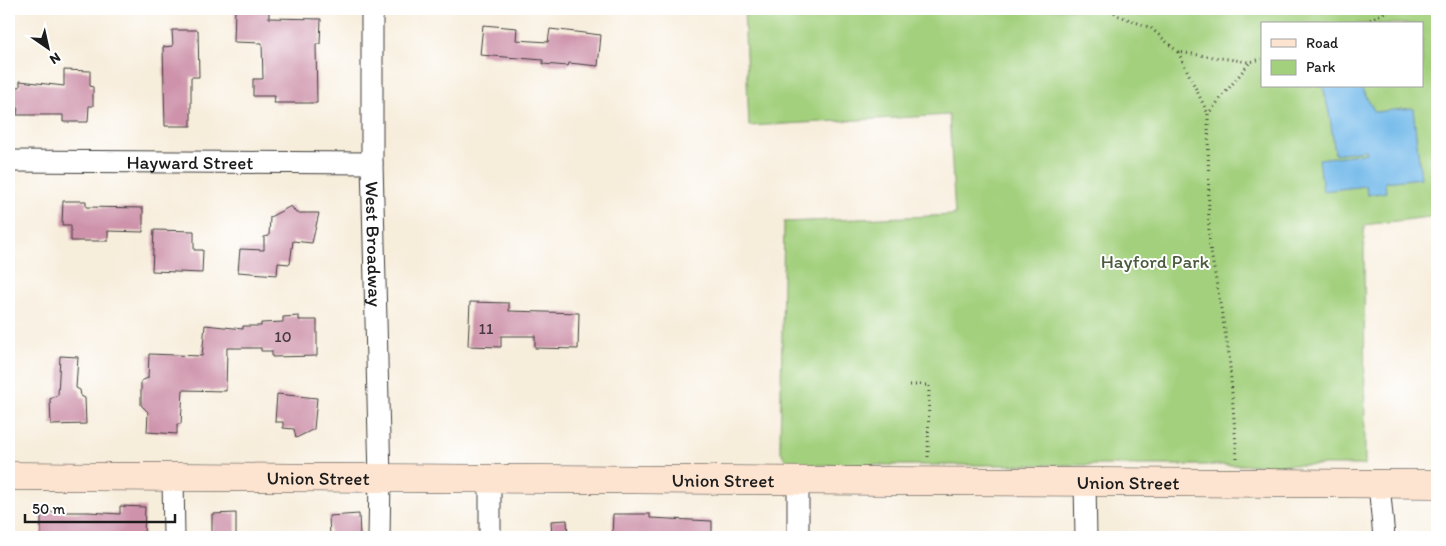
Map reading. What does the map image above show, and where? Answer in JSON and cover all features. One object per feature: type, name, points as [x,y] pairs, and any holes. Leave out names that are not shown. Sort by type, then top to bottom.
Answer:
[{"type":"main road","name":"Union Street","points":[[9,476],[1437,484]]},
{"type":"street","name":"West Broadway","points":[[372,9],[372,163],[380,478],[379,537]]},
{"type":"street","name":"Hayward Street","points":[[9,161],[372,163]]},
{"type":"street","points":[[173,477],[174,537]]},
{"type":"street","points":[[490,479],[490,537]]},
{"type":"street","points":[[798,480],[798,537]]},
{"type":"street","points":[[1085,482],[1086,537]]},
{"type":"street","points":[[1379,484],[1384,537]]},
{"type":"path","points":[[1111,9],[1116,14],[1151,28],[1178,52],[1208,114],[1209,241],[1229,354],[1237,458]]},
{"type":"path","points":[[1364,22],[1391,9]]},
{"type":"path","points":[[1178,52],[1250,62],[1261,59]]},
{"type":"path","points":[[1208,114],[1250,62]]},
{"type":"path","points":[[910,385],[929,385],[928,458]]},
{"type":"green space","name":"Hayford Park","points":[[744,9],[1437,9],[1437,216],[1364,225],[1365,465],[793,465],[784,458],[780,447],[784,222],[955,215],[949,115],[749,126]]},
{"type":"water","points":[[1323,88],[1361,88],[1375,112],[1413,108],[1421,178],[1385,182],[1386,192],[1367,195],[1366,186],[1323,191],[1319,159],[1366,153],[1365,150],[1335,154]]},
{"type":"building","points":[[235,9],[269,9],[269,18],[321,19],[320,44],[316,44],[317,103],[274,103],[275,96],[253,96],[253,79],[263,79],[262,43],[234,42]]},
{"type":"building","points":[[483,25],[517,28],[516,40],[548,42],[550,29],[601,35],[598,66],[569,63],[568,66],[543,64],[543,60],[480,55]]},
{"type":"building","points":[[172,30],[198,30],[199,77],[191,77],[191,126],[165,126],[163,47],[173,46]]},
{"type":"building","points":[[64,70],[90,71],[90,86],[93,87],[93,106],[89,106],[88,122],[63,122],[63,115],[17,115],[18,107],[9,107],[9,87],[20,87],[20,81],[64,86]]},
{"type":"building","points":[[63,201],[86,201],[86,207],[143,208],[143,232],[108,231],[108,241],[71,241],[71,225],[62,225]]},
{"type":"building","points":[[291,206],[296,213],[319,213],[312,243],[293,241],[290,264],[278,263],[277,275],[238,272],[240,249],[264,250],[264,237],[269,236],[270,217]]},
{"type":"building","points":[[154,230],[194,231],[194,250],[203,250],[202,273],[152,271]]},
{"type":"building","points":[[470,302],[509,303],[509,311],[579,313],[578,349],[535,348],[535,336],[501,336],[501,347],[468,346]]},
{"type":"building","points":[[299,316],[299,320],[317,320],[317,356],[272,357],[272,351],[261,351],[261,348],[227,348],[226,391],[183,390],[181,424],[177,424],[177,434],[147,432],[148,412],[141,405],[141,381],[148,378],[149,354],[202,356],[205,325],[243,329],[243,326],[261,326],[261,323],[283,322],[283,317]]},
{"type":"building","points":[[60,356],[78,357],[76,388],[80,390],[81,396],[85,398],[86,424],[51,425],[50,399],[58,395]]},
{"type":"building","points":[[277,394],[317,398],[314,429],[296,438],[294,429],[283,428],[283,422],[275,422]]},
{"type":"building","points":[[120,506],[145,507],[144,537],[41,537],[41,512],[120,514]]},
{"type":"building","points":[[236,513],[236,537],[212,537],[212,514]]},
{"type":"building","points":[[359,514],[360,537],[330,537],[329,516]]},
{"type":"building","points":[[613,514],[650,514],[650,518],[712,521],[712,537],[612,537]]},
{"type":"building","points":[[567,520],[568,537],[552,537],[551,521]]}]
